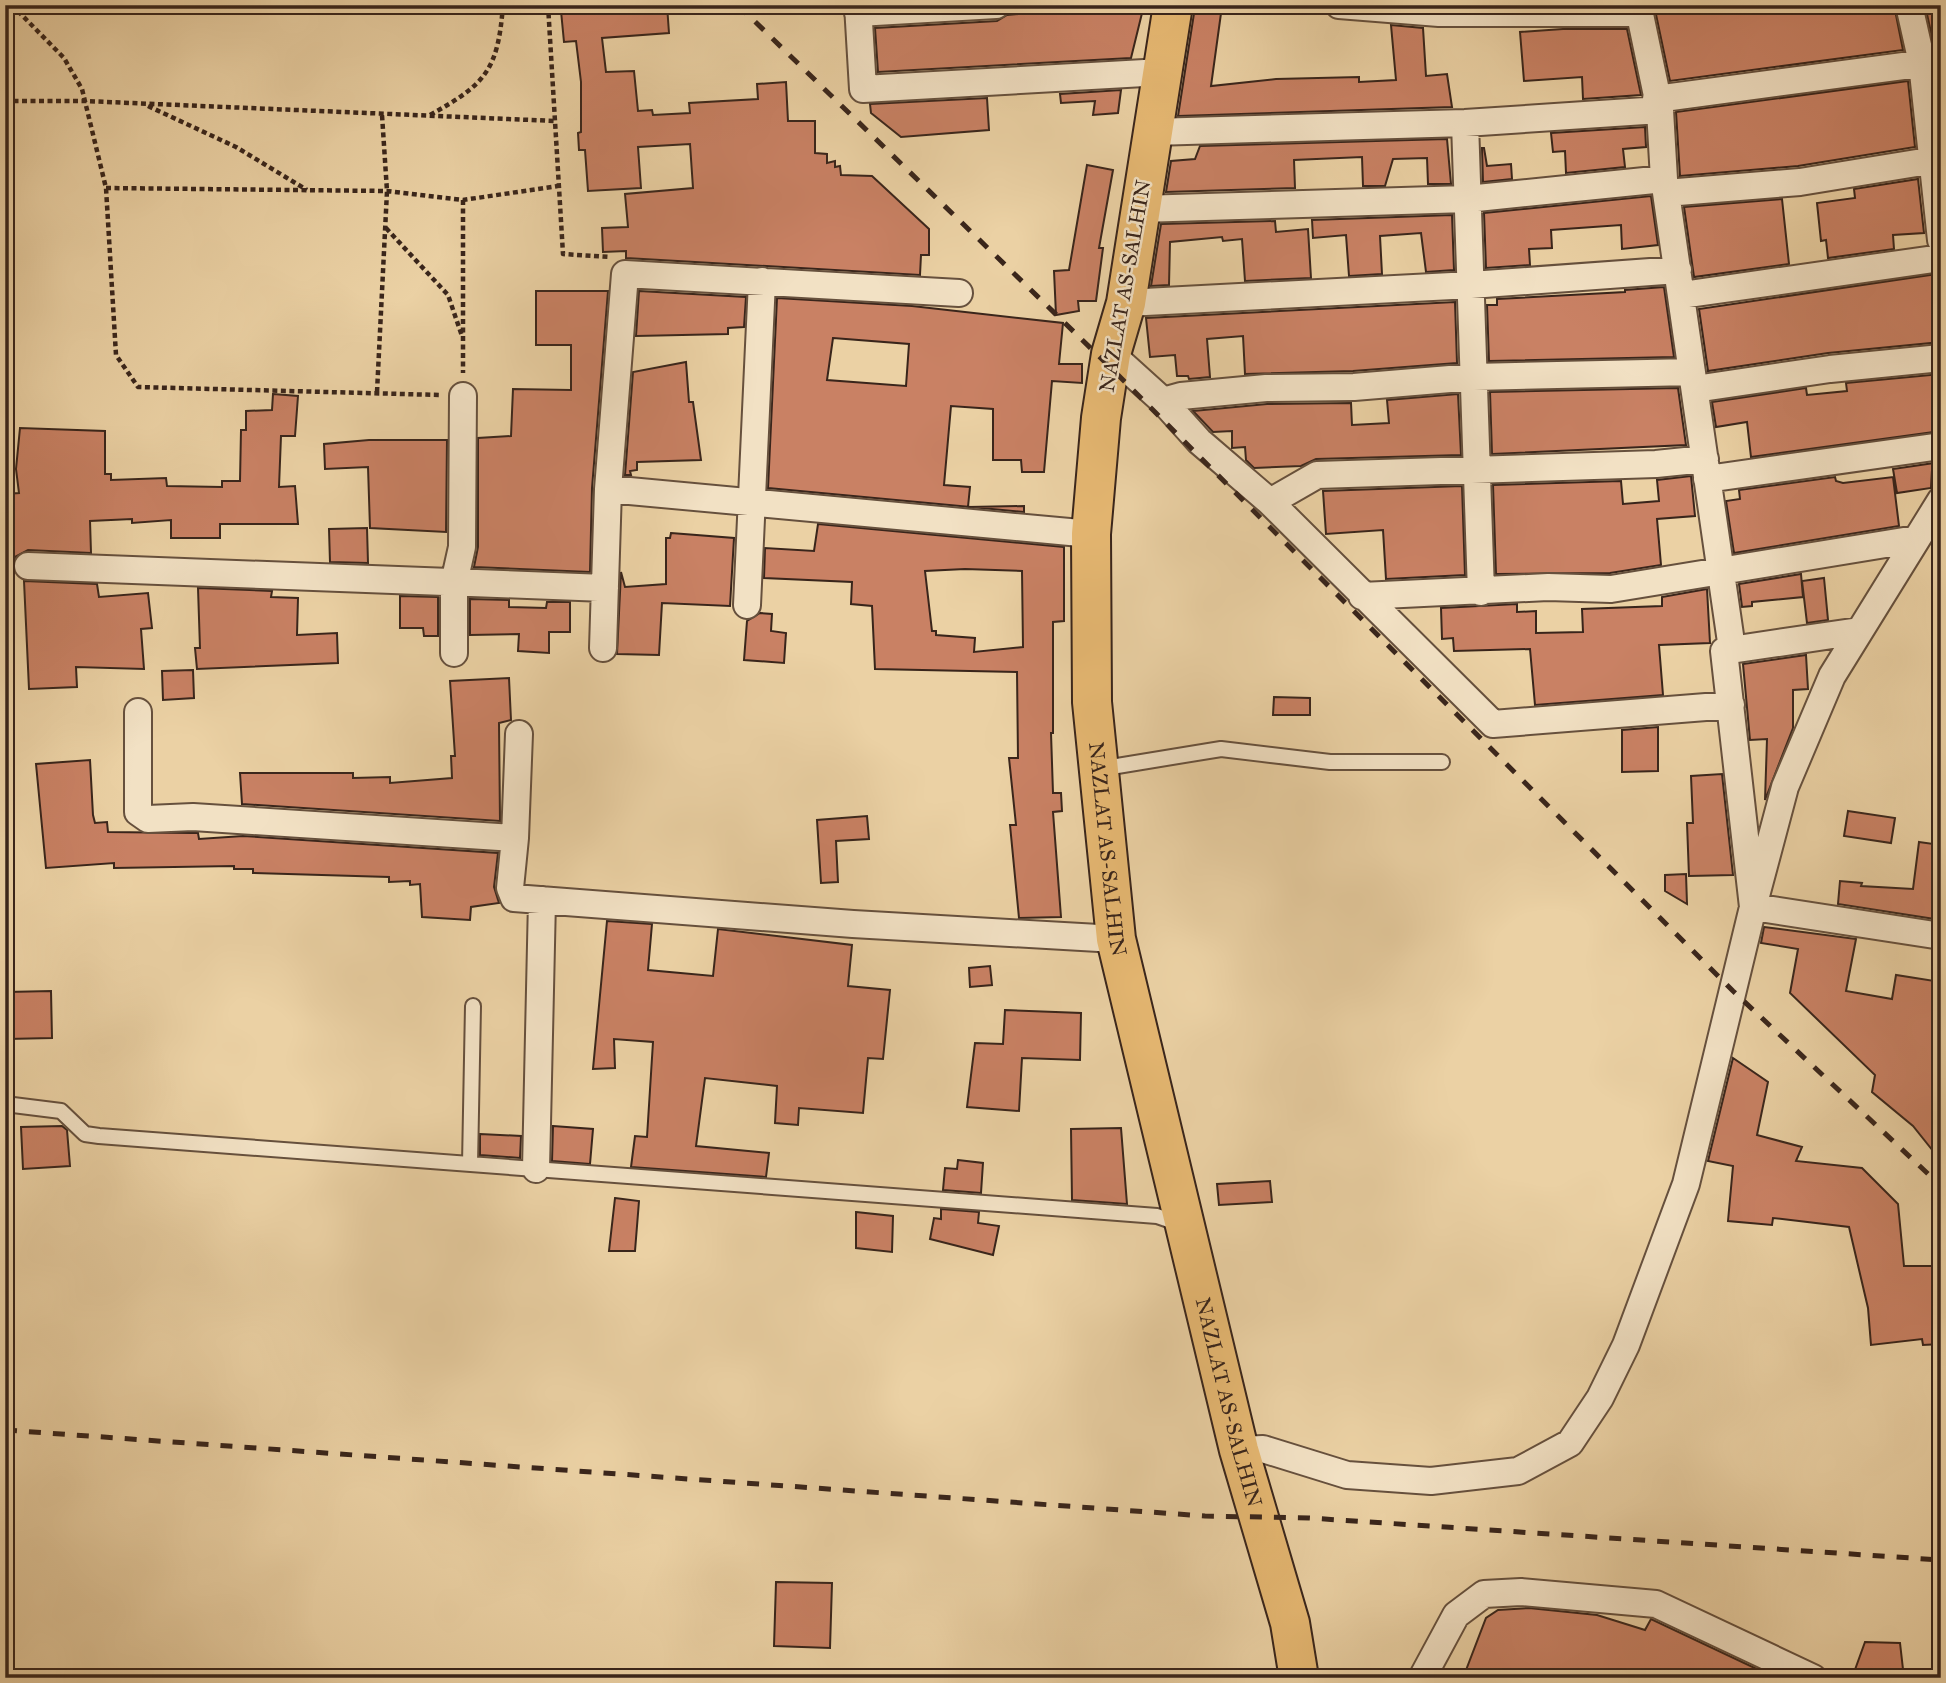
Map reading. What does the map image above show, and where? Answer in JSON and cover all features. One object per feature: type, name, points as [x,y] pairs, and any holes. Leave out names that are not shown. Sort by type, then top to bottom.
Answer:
[{"type":"main road","name":"NAZLAT AS-SALHIN","points":[[1173,5],[1126,303],[1111,354],[1091,534],[1092,702],[1116,939],[1239,1450],[1290,1623],[1299,1678]]},
{"type":"street","points":[[996,5],[858,9],[863,89],[1162,72]]},
{"type":"street","points":[[1339,5],[1439,13],[1638,9],[1658,105],[1665,186],[1732,649]]},
{"type":"street","points":[[1909,5],[1932,62],[1941,240]]},
{"type":"street","points":[[1153,132],[1465,123],[1658,105],[1932,62]]},
{"type":"street","points":[[1465,123],[1481,592]]},
{"type":"street","points":[[1140,209],[1467,199],[1665,186],[1800,182],[1937,160]]},
{"type":"street","points":[[1126,303],[1471,285],[1680,283],[1941,258]]},
{"type":"street","points":[[603,648],[608,489],[625,274],[959,293]]},
{"type":"street","points":[[747,605],[762,281]]},
{"type":"street","points":[[1111,354],[1163,401],[1199,441],[1270,502],[1493,724],[1731,705]]},
{"type":"street","points":[[1163,401],[1181,396],[1254,389],[1402,384],[1474,377],[1693,380],[1941,358]]},
{"type":"street","points":[[454,653],[454,583],[462,547],[463,396]]},
{"type":"street","points":[[1270,502],[1317,475],[1477,469],[1706,469],[1941,446]]},
{"type":"street","points":[[608,489],[1091,534]]},
{"type":"street","points":[[1239,1450],[1262,1449],[1347,1475],[1431,1481],[1518,1471],[1570,1443],[1600,1398],[1626,1345],[1686,1184],[1785,787],[1832,676],[1941,500]]},
{"type":"street","points":[[1362,596],[1548,587],[1611,589],[1916,539]]},
{"type":"street","points":[[28,566],[605,588]]},
{"type":"street","points":[[1753,907],[1724,651],[1859,631]]},
{"type":"street","points":[[138,712],[138,812],[148,819],[193,817],[515,838]]},
{"type":"street","points":[[519,734],[512,893],[514,898],[853,924],[1116,939]]},
{"type":"street","points":[[536,1169],[542,900]]},
{"type":"street","points":[[1753,907],[1941,936]]},
{"type":"street","points":[[1422,1678],[1456,1615],[1484,1594],[1521,1592],[1656,1604],[1812,1678]]},
{"type":"lane","points":[[1098,770],[1221,748],[1330,762],[1442,762]]},
{"type":"lane","points":[[470,1164],[473,1006]]},
{"type":"lane","points":[[5,1104],[61,1111],[85,1134],[99,1136],[1157,1216],[1183,1225]]},
{"type":"path","points":[[12,5],[64,58],[82,89],[106,188],[116,355],[138,387],[463,396],[463,200]]},
{"type":"path","points":[[427,117],[471,93],[490,68],[500,38],[503,5]]},
{"type":"path","points":[[548,5],[563,254],[610,256],[625,274]]},
{"type":"path","points":[[5,101],[83,101],[555,121]]},
{"type":"path","points":[[145,104],[236,147],[307,191]]},
{"type":"path","points":[[377,392],[387,191],[382,115]]},
{"type":"path","points":[[106,188],[387,191],[463,200],[558,186]]},
{"type":"path","points":[[385,227],[448,295],[463,340]]},
{"type":"building","points":[[600,5],[667,5],[669,33],[602,38],[606,72],[634,71],[638,111],[652,110],[653,115],[690,113],[689,103],[758,99],[757,84],[786,82],[788,121],[815,121],[815,153],[827,154],[827,163],[835,161],[835,167],[840,166],[841,175],[872,176],[929,229],[929,255],[921,255],[920,275],[626,258],[626,251],[603,252],[602,228],[628,227],[625,194],[693,188],[690,144],[638,147],[641,188],[588,191],[585,150],[579,150],[581,82],[576,41],[564,42],[561,11],[600,8]]},
{"type":"building","points":[[1077,5],[1144,5],[1131,58],[878,72],[875,28],[997,21],[1007,15],[1076,9]]},
{"type":"building","points":[[1654,5],[1894,5],[1903,50],[1670,81]]},
{"type":"building","points":[[1925,5],[1941,5],[1941,46],[1934,46]]},
{"type":"building","points":[[1222,6],[1211,86],[1276,79],[1359,77],[1359,82],[1396,80],[1391,25],[1423,28],[1426,76],[1447,74],[1452,107],[1178,116],[1195,7]]},
{"type":"building","points":[[1627,29],[1641,95],[1583,99],[1582,77],[1524,81],[1520,32]]},
{"type":"building","points":[[1908,81],[1915,147],[1798,166],[1680,176],[1676,112]]},
{"type":"building","points":[[1121,90],[1118,113],[1093,115],[1095,101],[1061,103],[1060,94]]},
{"type":"building","points":[[987,98],[989,130],[901,137],[871,113],[870,104]]},
{"type":"building","points":[[1645,127],[1646,147],[1623,149],[1625,167],[1566,173],[1565,151],[1553,152],[1551,133]]},
{"type":"building","points":[[1447,139],[1451,184],[1428,184],[1427,158],[1393,159],[1385,186],[1363,186],[1362,157],[1294,160],[1295,188],[1166,192],[1171,161],[1195,159],[1200,146]]},
{"type":"building","points":[[1482,148],[1487,166],[1511,164],[1512,179],[1483,182]]},
{"type":"building","points":[[1087,165],[1113,170],[1099,248],[1103,248],[1096,301],[1078,301],[1079,311],[1056,315],[1054,271],[1069,270]]},
{"type":"building","points":[[1918,179],[1924,233],[1893,235],[1894,249],[1828,258],[1826,240],[1821,241],[1817,203],[1855,198],[1854,189]]},
{"type":"building","points":[[1651,196],[1658,245],[1622,249],[1621,225],[1551,230],[1552,248],[1529,249],[1530,265],[1486,268],[1484,213]]},
{"type":"building","points":[[1782,199],[1789,264],[1694,277],[1684,207]]},
{"type":"building","points":[[1452,215],[1454,270],[1426,272],[1421,233],[1380,236],[1382,274],[1349,276],[1346,235],[1313,238],[1312,220]]},
{"type":"building","points":[[1275,221],[1276,232],[1308,229],[1311,278],[1245,281],[1242,239],[1223,241],[1222,237],[1170,242],[1169,285],[1151,286],[1161,224]]},
{"type":"building","points":[[1937,274],[1941,342],[1828,353],[1708,371],[1699,309]]},
{"type":"building","points":[[1664,287],[1674,357],[1489,361],[1487,305],[1497,305],[1497,299],[1625,292]]},
{"type":"building","points":[[536,291],[608,291],[592,488],[590,572],[474,567],[478,547],[478,438],[511,436],[513,389],[571,390],[571,345],[536,345]]},
{"type":"building","points":[[639,291],[746,297],[744,327],[728,328],[728,334],[636,336]]},
{"type":"building","points":[[777,298],[912,306],[1063,323],[1059,364],[1082,364],[1082,383],[1052,381],[1044,472],[1022,472],[1021,460],[993,460],[993,409],[951,406],[944,485],[970,487],[968,507],[768,488]],"holes":[[[833,338],[909,344],[906,386],[827,380]]]},
{"type":"building","points":[[1455,302],[1457,363],[1353,371],[1245,374],[1243,336],[1207,339],[1210,377],[1189,379],[1188,376],[1177,376],[1175,355],[1150,357],[1146,318]]},
{"type":"building","points":[[686,362],[689,402],[693,402],[701,460],[637,462],[637,470],[630,471],[631,475],[625,475],[633,372]]},
{"type":"building","points":[[1941,374],[1941,431],[1751,457],[1747,422],[1716,427],[1712,402],[1806,388],[1807,395],[1847,391],[1846,383]]},
{"type":"building","points":[[1678,388],[1686,445],[1492,454],[1490,392]]},
{"type":"building","points":[[273,394],[298,396],[295,436],[281,436],[279,487],[295,486],[298,524],[220,524],[220,538],[171,538],[171,520],[132,523],[132,519],[90,521],[91,553],[28,550],[15,557],[13,571],[5,572],[5,494],[19,493],[16,469],[20,428],[105,431],[105,474],[111,474],[111,480],[166,478],[167,486],[222,487],[222,481],[240,481],[241,430],[246,430],[246,411],[272,410]]},
{"type":"building","points":[[1458,394],[1461,455],[1316,459],[1301,466],[1254,468],[1246,460],[1245,447],[1232,448],[1232,431],[1213,432],[1193,411],[1267,404],[1351,403],[1352,425],[1389,423],[1387,400]]},
{"type":"building","points":[[369,440],[447,440],[446,532],[370,528],[368,467],[325,469],[324,444]]},
{"type":"building","points":[[1941,462],[1941,469],[1932,470],[1931,488],[1897,493],[1893,469]]},
{"type":"building","points":[[1691,476],[1695,516],[1657,519],[1661,565],[1610,573],[1496,574],[1493,485],[1621,481],[1623,504],[1659,501],[1657,480]]},
{"type":"building","points":[[1835,477],[1836,481],[1843,483],[1893,477],[1899,526],[1734,553],[1726,501],[1740,499],[1739,490]]},
{"type":"building","points":[[1462,486],[1465,575],[1386,579],[1383,530],[1326,534],[1323,491]]},
{"type":"building","points":[[1024,506],[1024,512],[970,507]]},
{"type":"building","points":[[818,524],[1064,547],[1064,621],[1053,622],[1051,733],[1053,793],[1061,793],[1062,811],[1053,812],[1061,917],[1019,918],[1010,825],[1016,825],[1009,758],[1018,758],[1017,672],[875,669],[872,606],[851,604],[852,582],[764,578],[765,548],[814,551]],"holes":[[[925,571],[1022,571],[1023,647],[974,652],[975,638],[936,635],[936,631],[932,631]]]},
{"type":"building","points":[[367,528],[368,563],[330,562],[329,529]]},
{"type":"building","points":[[671,533],[734,538],[730,606],[662,603],[659,655],[617,654],[621,572],[625,587],[666,584],[666,538],[670,538]]},
{"type":"building","points":[[1801,574],[1803,597],[1752,602],[1752,606],[1742,607],[1739,584]]},
{"type":"building","points":[[1824,578],[1828,620],[1807,623],[1802,581]]},
{"type":"building","points":[[24,581],[97,584],[99,597],[148,593],[152,628],[141,629],[144,669],[76,667],[77,687],[29,689]]},
{"type":"building","points":[[198,588],[272,591],[271,597],[298,598],[297,635],[337,633],[338,663],[197,669],[195,648],[200,648]]},
{"type":"building","points":[[1707,589],[1710,643],[1659,645],[1663,695],[1535,705],[1530,649],[1454,651],[1453,638],[1442,639],[1441,608],[1517,604],[1517,612],[1536,611],[1536,633],[1583,632],[1582,609],[1662,606],[1662,597]]},
{"type":"building","points":[[400,596],[438,597],[438,636],[424,636],[423,628],[400,628]]},
{"type":"building","points":[[470,599],[509,600],[509,607],[546,608],[547,602],[570,602],[570,632],[549,632],[549,653],[518,651],[519,634],[470,635]]},
{"type":"building","points":[[760,613],[772,614],[771,631],[786,633],[784,663],[744,660],[747,621]]},
{"type":"building","points":[[1806,655],[1808,689],[1793,690],[1793,728],[1765,800],[1767,739],[1750,740],[1743,664]]},
{"type":"building","points":[[193,670],[194,698],[163,700],[162,671]]},
{"type":"building","points":[[509,678],[511,720],[499,723],[500,821],[242,804],[240,773],[353,773],[353,778],[390,777],[390,783],[452,778],[451,756],[455,756],[450,681]]},
{"type":"building","points":[[1274,697],[1310,698],[1310,715],[1273,715]]},
{"type":"building","points":[[1658,727],[1658,771],[1622,772],[1622,730]]},
{"type":"building","points":[[90,760],[95,823],[107,822],[108,832],[198,833],[199,839],[243,836],[498,853],[494,887],[499,903],[471,907],[470,920],[422,917],[420,884],[410,885],[410,881],[389,882],[389,877],[253,873],[253,869],[234,869],[234,866],[114,868],[114,863],[46,868],[36,764]]},
{"type":"building","points":[[1722,774],[1733,875],[1689,876],[1687,823],[1693,823],[1691,776]]},
{"type":"building","points":[[1848,811],[1895,818],[1891,843],[1844,836]]},
{"type":"building","points":[[867,816],[869,839],[836,841],[838,882],[821,883],[817,820]]},
{"type":"building","points":[[1919,842],[1941,845],[1941,920],[1838,904],[1840,881],[1862,883],[1861,886],[1913,889]]},
{"type":"building","points":[[1686,874],[1687,904],[1665,891],[1665,875]]},
{"type":"building","points":[[607,921],[652,924],[648,970],[713,976],[718,929],[852,945],[848,986],[890,990],[883,1059],[868,1058],[863,1113],[799,1108],[798,1125],[775,1123],[777,1086],[705,1078],[696,1146],[769,1153],[766,1177],[631,1167],[635,1136],[647,1137],[653,1042],[614,1039],[615,1068],[593,1069]]},
{"type":"building","points":[[1764,927],[1856,939],[1846,991],[1892,999],[1896,975],[1941,982],[1941,1161],[1913,1126],[1872,1092],[1875,1075],[1790,993],[1798,949],[1761,943]]},
{"type":"building","points":[[990,966],[992,985],[970,987],[969,968]]},
{"type":"building","points":[[51,991],[52,1038],[7,1039],[7,992]]},
{"type":"building","points":[[1005,1010],[1081,1013],[1080,1060],[1022,1058],[1019,1111],[967,1107],[975,1043],[1003,1044]]},
{"type":"building","points":[[1733,1058],[1768,1082],[1757,1135],[1802,1147],[1796,1161],[1862,1168],[1898,1204],[1904,1266],[1941,1266],[1941,1344],[1923,1345],[1922,1339],[1871,1345],[1868,1308],[1849,1227],[1773,1218],[1772,1225],[1728,1221],[1733,1166],[1708,1161]]},
{"type":"building","points":[[62,1126],[67,1130],[70,1166],[23,1169],[21,1127]]},
{"type":"building","points":[[553,1126],[593,1129],[590,1164],[552,1161]]},
{"type":"building","points":[[1121,1128],[1127,1204],[1072,1200],[1071,1129]]},
{"type":"building","points":[[480,1134],[521,1136],[520,1158],[480,1155]]},
{"type":"building","points":[[958,1160],[983,1163],[981,1193],[943,1190],[945,1168],[957,1169]]},
{"type":"building","points":[[1270,1181],[1272,1202],[1219,1205],[1217,1184]]},
{"type":"building","points":[[615,1198],[639,1201],[635,1251],[609,1251]]},
{"type":"building","points":[[941,1209],[979,1212],[978,1223],[999,1226],[993,1255],[930,1239],[934,1218],[941,1219]]},
{"type":"building","points":[[856,1212],[893,1216],[892,1252],[856,1248]]},
{"type":"building","points":[[776,1582],[832,1583],[830,1648],[774,1646]]},
{"type":"building","points":[[1529,1608],[1597,1615],[1645,1630],[1651,1619],[1776,1678],[1463,1678],[1486,1618],[1498,1610]]},
{"type":"building","points":[[1865,1642],[1900,1643],[1904,1678],[1852,1678]]},
{"type":"railway","points":[[738,5],[1108,365],[1733,991],[1941,1186]]},
{"type":"railway","points":[[5,1430],[1205,1516],[1309,1518],[1941,1560]]}]
